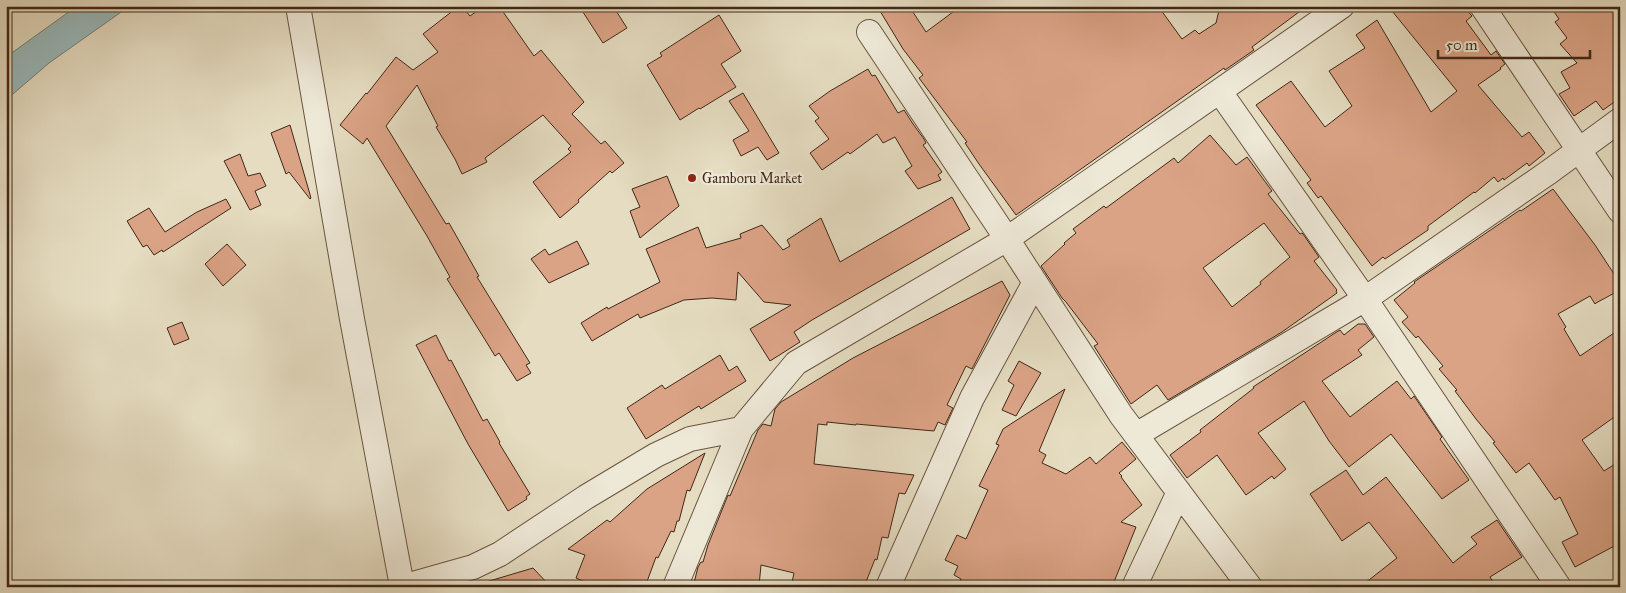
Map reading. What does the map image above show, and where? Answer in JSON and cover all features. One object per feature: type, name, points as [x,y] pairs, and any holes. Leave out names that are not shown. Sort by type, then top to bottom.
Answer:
[{"type":"street","points":[[298,6],[352,319],[402,587],[473,566],[500,554],[586,497],[656,455],[690,438],[741,429]]},
{"type":"street","points":[[675,587],[741,429],[796,363],[1007,239],[1342,6]]},
{"type":"street","points":[[1482,6],[1620,210]]},
{"type":"street","points":[[869,32],[1007,239],[1121,415],[1250,587]]},
{"type":"street","points":[[1220,92],[1365,299],[1559,587]]},
{"type":"street","points":[[1136,434],[1365,299],[1620,120]]},
{"type":"street","points":[[888,587],[972,398],[1035,282]]},
{"type":"street","points":[[1134,587],[1179,492]]},
{"type":"water","points":[[77,6],[150,6],[124,10],[49,63],[6,100],[6,57]]},
{"type":"building","points":[[459,6],[462,6],[470,16],[484,6],[499,6],[534,56],[541,50],[584,102],[572,114],[601,144],[605,141],[624,163],[612,173],[610,171],[560,218],[533,182],[571,152],[568,149],[571,146],[543,115],[485,158],[487,162],[462,174],[436,127],[438,126],[417,85],[386,126],[446,224],[449,223],[479,276],[477,277],[530,363],[526,365],[531,373],[517,381],[499,353],[495,356],[447,279],[450,277],[427,236],[367,138],[363,144],[340,125],[396,57],[413,70],[438,52],[423,34]]},
{"type":"building","points":[[579,6],[613,6],[627,28],[603,43]]},
{"type":"building","points":[[877,6],[909,6],[926,32],[961,6],[1158,6],[1182,39],[1195,30],[1199,34],[1216,23],[1220,6],[1307,6],[1252,47],[1254,50],[1225,70],[1224,68],[1016,215],[979,164],[965,143],[967,142],[919,78],[923,75],[903,49]]},
{"type":"building","points":[[1388,6],[1463,6],[1472,16],[1466,21],[1491,55],[1496,51],[1505,64],[1478,85],[1522,137],[1529,132],[1545,153],[1529,166],[1527,163],[1504,180],[1503,178],[1498,182],[1494,177],[1475,193],[1428,226],[1428,230],[1385,259],[1383,257],[1372,266],[1321,196],[1318,198],[1307,183],[1311,180],[1256,105],[1291,81],[1325,127],[1352,106],[1329,71],[1365,48],[1356,35],[1377,20],[1431,112],[1457,91]]},
{"type":"building","points":[[1550,6],[1620,6],[1620,98],[1603,110],[1596,101],[1574,116],[1559,94],[1570,88],[1561,72],[1577,63],[1560,44],[1567,38],[1555,22],[1559,19]]},
{"type":"building","points":[[719,15],[741,51],[721,64],[736,87],[680,120],[647,65],[662,56],[660,53]]},
{"type":"building","points":[[868,69],[872,76],[875,75],[898,113],[904,110],[924,139],[926,143],[923,145],[942,172],[938,175],[941,180],[918,189],[905,171],[912,166],[895,137],[883,143],[877,134],[850,154],[848,152],[822,170],[810,153],[829,139],[815,121],[819,118],[809,106],[830,91]]},
{"type":"building","points":[[743,93],[779,153],[767,160],[758,147],[741,156],[733,140],[749,131],[729,101]]},
{"type":"building","points":[[290,125],[310,199],[289,172],[286,174],[271,133]]},
{"type":"building","points":[[1210,135],[1236,165],[1247,157],[1272,191],[1268,194],[1300,234],[1303,234],[1319,257],[1314,261],[1337,290],[1337,293],[1282,332],[1168,400],[1157,385],[1131,404],[1094,346],[1098,344],[1062,298],[1041,266],[1076,233],[1073,229],[1104,206],[1106,208],[1174,158],[1178,163]],"holes":[[[1264,223],[1290,257],[1260,282],[1261,284],[1232,307],[1203,268]]]},
{"type":"building","points":[[240,154],[248,176],[260,173],[266,186],[255,191],[261,205],[250,210],[224,161]]},
{"type":"building","points":[[667,176],[679,206],[640,238],[630,211],[640,207],[632,189]]},
{"type":"building","points":[[1553,189],[1595,245],[1620,283],[1620,290],[1595,304],[1590,296],[1558,314],[1566,327],[1564,329],[1580,356],[1620,329],[1620,413],[1582,440],[1604,471],[1620,461],[1620,543],[1575,567],[1562,542],[1578,534],[1560,497],[1555,500],[1529,463],[1516,473],[1493,443],[1495,442],[1455,391],[1457,390],[1439,369],[1443,366],[1418,336],[1416,338],[1402,322],[1408,317],[1394,300],[1414,282]]},
{"type":"building","points":[[952,197],[970,229],[812,320],[794,332],[800,342],[770,361],[750,329],[791,305],[764,302],[738,272],[736,300],[712,298],[684,300],[640,318],[638,314],[592,341],[581,323],[607,307],[608,309],[660,282],[646,249],[698,227],[706,248],[741,238],[740,234],[762,225],[783,250],[790,246],[787,240],[821,218],[840,262]]},
{"type":"building","points":[[226,199],[231,208],[163,252],[162,250],[154,255],[147,245],[143,247],[127,221],[149,208],[165,232],[197,212]]},
{"type":"building","points":[[577,241],[589,264],[549,283],[531,259],[545,249],[549,255]]},
{"type":"building","points":[[227,244],[246,265],[223,286],[205,264]]},
{"type":"building","points":[[1002,281],[1010,295],[972,369],[966,366],[947,405],[953,408],[945,425],[938,422],[934,431],[827,422],[827,425],[818,424],[814,464],[914,475],[905,494],[899,493],[888,538],[882,537],[877,560],[875,559],[864,587],[791,587],[794,573],[761,565],[759,586],[693,587],[698,567],[703,562],[728,495],[730,496],[758,430],[763,424],[771,426],[775,409],[781,402],[853,358]]},
{"type":"building","points":[[182,322],[189,339],[174,345],[167,328]]},
{"type":"building","points":[[1358,324],[1365,324],[1374,337],[1358,350],[1362,355],[1322,381],[1350,417],[1397,381],[1411,399],[1414,396],[1442,437],[1440,439],[1469,480],[1442,499],[1391,434],[1349,467],[1329,441],[1304,401],[1258,433],[1286,469],[1274,479],[1272,476],[1246,495],[1217,455],[1187,478],[1170,455],[1201,432],[1200,430],[1253,387],[1340,330],[1344,335]]},
{"type":"building","points":[[436,335],[483,421],[487,419],[499,443],[530,494],[526,497],[527,499],[508,511],[468,444],[416,345]]},
{"type":"building","points":[[720,355],[729,371],[737,366],[746,381],[701,409],[699,406],[646,439],[627,408],[662,385],[665,389]]},
{"type":"building","points":[[1019,361],[1041,373],[1016,416],[1002,410],[1014,385],[1008,381]]},
{"type":"building","points":[[1065,389],[1039,451],[1046,455],[1042,463],[1066,474],[1090,457],[1096,464],[1122,442],[1136,459],[1119,473],[1142,505],[1121,522],[1136,527],[1112,587],[958,587],[961,579],[954,575],[958,566],[945,560],[957,535],[966,539],[988,490],[979,486],[999,445],[996,444],[1003,429]]},
{"type":"building","points":[[705,453],[690,491],[687,490],[679,521],[677,521],[674,532],[671,531],[658,558],[656,557],[645,587],[586,587],[587,583],[576,578],[585,555],[568,549],[607,520],[610,522],[647,489]]},
{"type":"building","points":[[1346,470],[1363,495],[1386,477],[1453,563],[1477,544],[1471,537],[1497,520],[1522,557],[1490,577],[1496,587],[1360,587],[1397,558],[1369,522],[1342,541],[1310,494]]},
{"type":"building","points":[[533,568],[551,587],[486,587],[486,582]]},
{"type":"place","name":"Gamboru Market","points":[[692,178]]}]
